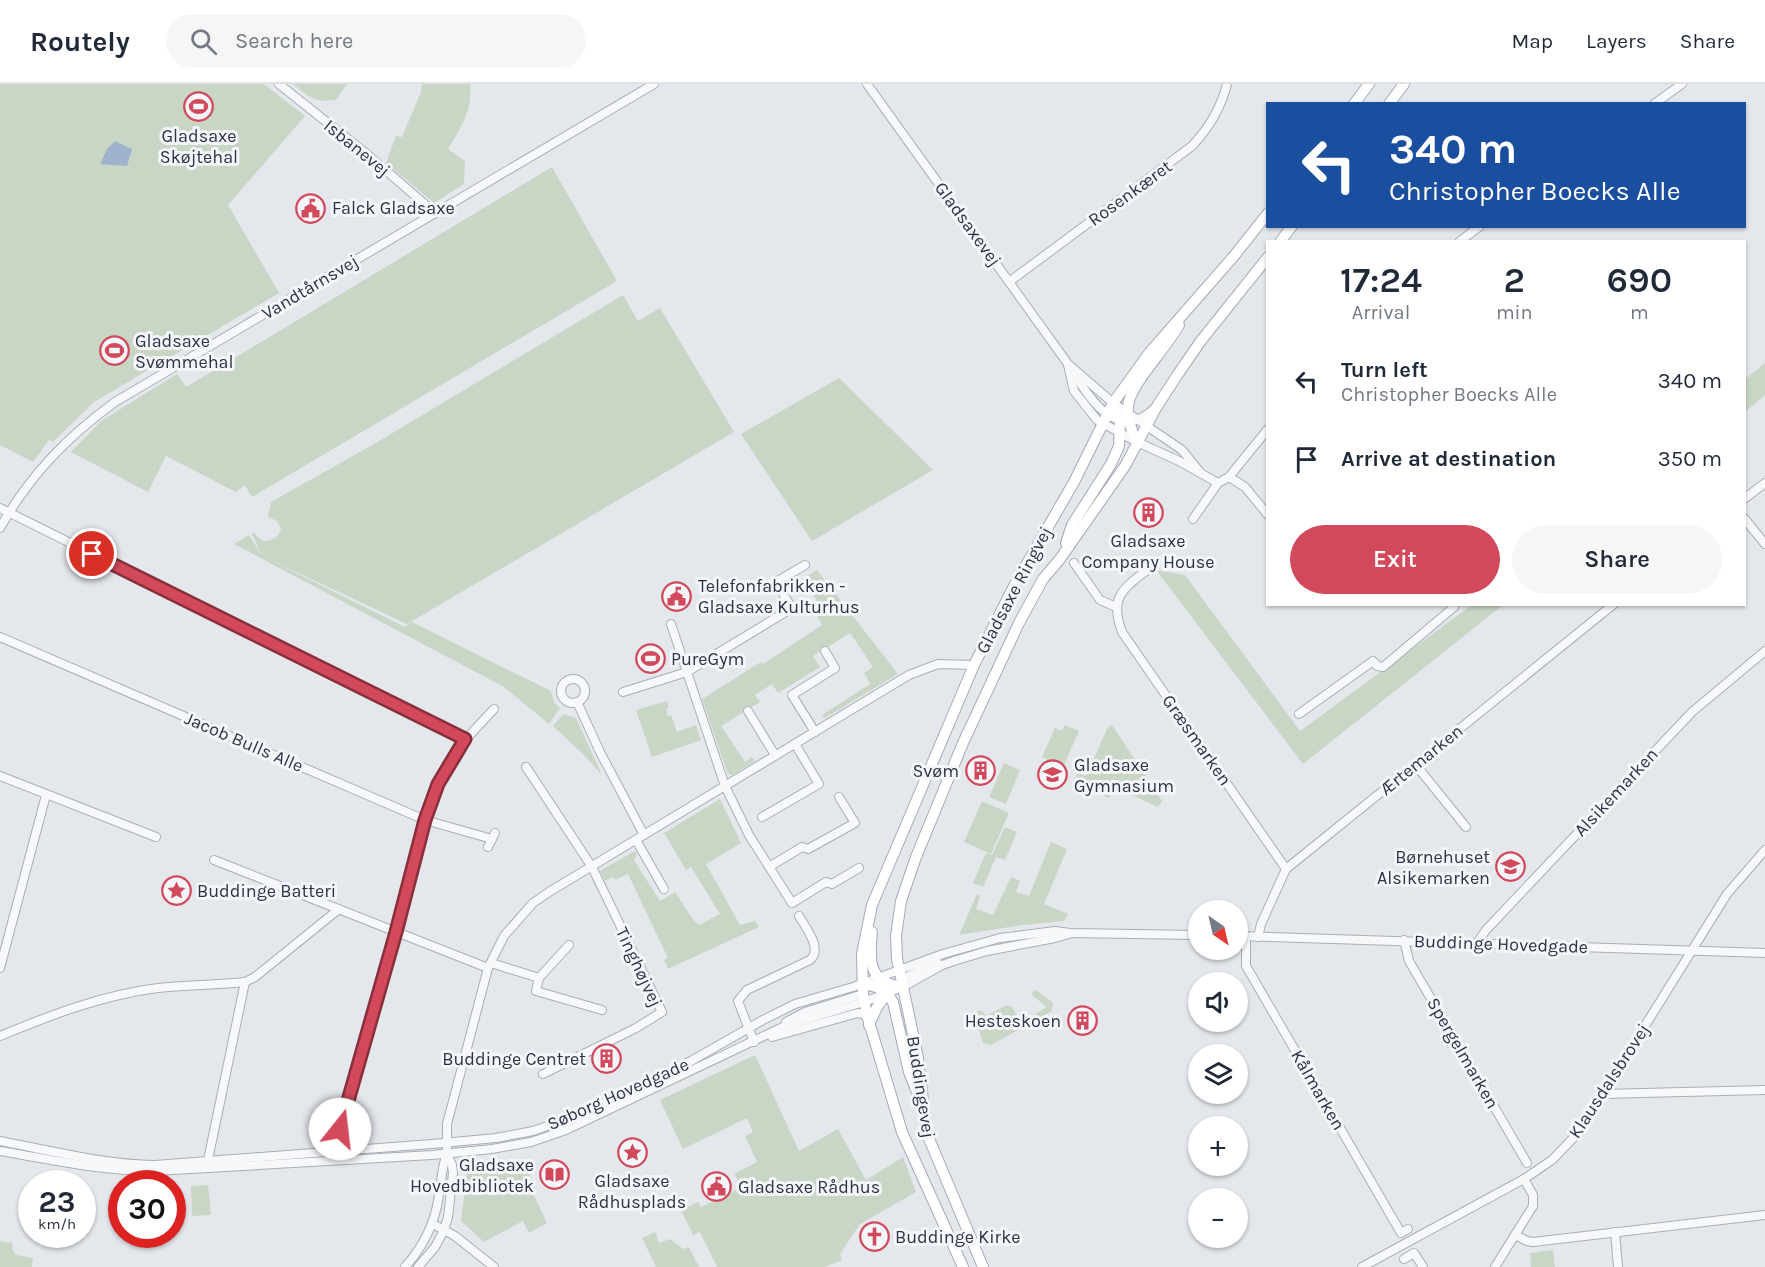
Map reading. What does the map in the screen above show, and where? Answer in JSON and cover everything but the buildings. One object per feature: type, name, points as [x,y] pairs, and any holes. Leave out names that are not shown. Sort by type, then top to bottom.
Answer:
[{"type":"main road","points":[[1356,102],[1369,84]]},
{"type":"main road","points":[[1390,102],[1404,84]]},
{"type":"main road","name":"Gladsaxe Ringvej","points":[[868,1020],[863,994],[862,954],[867,924],[880,884],[974,665],[1014,586],[1074,482],[1113,403],[1150,352],[1234,256],[1266,216]]},
{"type":"main road","name":"Gladsaxe Ringvej","points":[[891,979],[901,901],[916,857],[994,674],[1043,579],[1060,559],[1125,466],[1137,442],[1132,420],[1156,408],[1200,342],[1266,260]]},
{"type":"main road","points":[[1137,442],[1129,400],[1171,339],[1189,307]]},
{"type":"main road","points":[[1113,403],[1132,420]]},
{"type":"main road","points":[[1060,559],[1072,525],[1117,452],[1121,434],[1132,420]]},
{"type":"main road","points":[[880,884],[870,958],[891,979],[909,1072],[922,1106]]},
{"type":"main road","points":[[863,994],[891,979]]},
{"type":"main road","points":[[868,1020],[891,979]]},
{"type":"main road","name":"Buddingevej","points":[[891,979],[918,1058],[922,1106],[930,1144],[983,1267]]},
{"type":"main road","name":"Buddingevej","points":[[868,1020],[902,1132],[963,1267]]},
{"type":"street","name":"Isbanevej","points":[[279,84],[368,155],[435,213]]},
{"type":"street","name":"Vandtårnsvej","points":[[0,528],[4,510],[55,452],[86,423],[115,402],[654,84]]},
{"type":"street","name":"Gladsaxevej","points":[[867,84],[1068,364],[1113,403]]},
{"type":"street","name":"Rosenkæret","points":[[1009,282],[1192,146],[1210,125],[1227,84]]},
{"type":"street","points":[[1657,102],[1682,84]]},
{"type":"street","points":[[1462,240],[1477,228]]},
{"type":"street","name":"Gladsaxevej","points":[[1068,364],[1074,392],[1090,414],[1104,419],[1121,434],[1198,471]]},
{"type":"street","points":[[1104,419],[1132,420],[1182,450],[1198,471],[1218,483]]},
{"type":"street","points":[[1193,519],[1218,483],[1229,477],[1266,431]]},
{"type":"street","points":[[1229,477],[1245,487],[1266,513]]},
{"type":"street","points":[[1746,497],[1765,483]]},
{"type":"street","points":[[4,510],[465,739]]},
{"type":"street","points":[[1746,520],[1765,544]]},
{"type":"street","points":[[1074,563],[1100,600],[1116,607],[1121,594],[1146,572]]},
{"type":"street","points":[[623,692],[687,672],[792,608],[776,582],[805,565]]},
{"type":"street","points":[[1299,714],[1373,662],[1383,667],[1453,606]]},
{"type":"street","name":"Ærtemarken","points":[[1258,936],[1286,868],[1612,606]]},
{"type":"street","name":"Græsmarken","points":[[1116,607],[1122,632],[1286,868]]},
{"type":"street","points":[[671,624],[725,786],[749,834],[792,903],[826,882],[832,884],[859,868]]},
{"type":"street","name":"Jacob Bulls Alle","points":[[0,637],[425,820],[492,840]]},
{"type":"street","points":[[814,732],[792,695],[835,668],[825,651]]},
{"type":"street","name":"Alsikemarken","points":[[1477,943],[1498,917],[1692,712],[1765,651]]},
{"type":"street","points":[[418,1267],[431,1254],[444,1230],[451,1202],[453,1173],[447,1154],[447,1124],[489,966],[504,936],[533,903],[909,675],[938,664],[974,665]]},
{"type":"street","points":[[577,702],[664,889]]},
{"type":"street","points":[[333,1152],[396,932],[425,820],[438,784],[465,739],[494,709]]},
{"type":"street","points":[[748,711],[776,755]]},
{"type":"street","points":[[762,817],[819,784],[795,744]]},
{"type":"street","points":[[1415,764],[1466,827]]},
{"type":"street","points":[[526,767],[592,867]]},
{"type":"street","points":[[0,776],[156,837]]},
{"type":"street","points":[[0,968],[46,795]]},
{"type":"street","points":[[769,867],[802,847],[808,849],[855,823],[839,797]]},
{"type":"street","name":"Klausdalsbrovej","points":[[1362,1267],[1524,1179],[1566,1148],[1579,1132],[1727,894],[1765,850]]},
{"type":"street","points":[[214,861],[489,966],[539,978]]},
{"type":"street","name":"Tinghøjvej","points":[[543,1074],[636,1028],[662,1012],[592,867]]},
{"type":"street","points":[[0,1036],[76,1006],[108,997],[158,988],[244,982],[255,977],[339,909]]},
{"type":"street","points":[[799,916],[816,947],[816,954],[810,960],[742,994],[738,1004],[754,1042],[858,1013],[868,1020]]},
{"type":"street","points":[[863,994],[942,954],[1000,938],[1055,931],[1188,935]]},
{"type":"street","points":[[891,979],[987,951],[1070,933]]},
{"type":"street","name":"Buddinge Hovedgade","points":[[1248,937],[1765,952]]},
{"type":"street","name":"Spergelmarken","points":[[1404,940],[1409,961],[1527,1162]]},
{"type":"street","points":[[569,945],[539,978],[536,992],[602,1010]]},
{"type":"street","name":"Kålmarken","points":[[1245,960],[1246,966],[1401,1233],[1408,1229]]},
{"type":"street","points":[[208,1160],[244,982]]},
{"type":"street","name":"Søborg Hovedgade","points":[[0,1141],[94,1160],[155,1165],[496,1138],[533,1131],[576,1116],[691,1061],[795,1004],[863,994]]},
{"type":"street","name":"Søborg Hovedgade","points":[[0,1151],[128,1171],[447,1154],[512,1146],[549,1137],[774,1031],[863,994]]},
{"type":"street","points":[[1602,1094],[1765,1090]]},
{"type":"street","points":[[405,1267],[425,1241],[432,1224],[439,1196],[442,1166],[447,1154],[451,1150],[499,1141],[533,1131]]},
{"type":"street","points":[[376,1157],[443,1147],[446,1143]]},
{"type":"street","points":[[1495,1267],[1534,1201],[1524,1179]]},
{"type":"street","points":[[1515,1235],[1533,1242],[1765,1215]]},
{"type":"street","points":[[432,1224],[462,1241],[494,1267]]},
{"type":"street","points":[[1615,1232],[1618,1267]]},
{"type":"street","points":[[1404,1259],[1414,1253],[1423,1267]]},
{"type":"green space","points":[[0,84],[264,84],[305,116],[228,205],[279,293],[94,402],[53,442],[49,440],[33,462],[0,445]]},
{"type":"green space","points":[[293,84],[347,84],[336,100],[322,100],[312,98]]},
{"type":"green space","points":[[422,84],[470,84],[468,111],[448,149],[465,161],[464,184],[434,203],[386,163],[396,136],[402,137],[421,92]]},
{"type":"green space","points":[[552,167],[617,281],[252,497],[245,485],[236,492],[166,456],[148,492],[71,452],[101,421],[177,374],[186,387]]},
{"type":"green space","points":[[623,295],[638,321],[660,308],[734,432],[407,624],[264,557],[405,627],[411,622],[414,623],[551,691],[554,703],[560,708],[549,724],[504,687],[234,544],[249,535],[261,554],[252,534],[254,533],[263,541],[269,540],[276,537],[281,529],[277,521],[268,517],[271,502],[374,444]]},
{"type":"green space","points":[[1765,363],[1765,395],[1746,411],[1746,378]]},
{"type":"green space","points":[[839,378],[933,470],[812,541],[741,434]]},
{"type":"green space","points":[[817,570],[898,674],[825,718],[822,715],[870,684],[864,673],[873,667],[850,633],[813,656],[820,667],[778,693],[772,684],[755,695],[760,702],[721,726],[745,762],[752,757],[755,761],[732,775],[728,774],[702,699],[761,662],[763,664],[822,625],[816,613],[822,609],[803,579]]},
{"type":"green space","points":[[1156,570],[1185,575],[1300,731],[1471,606],[1502,606],[1303,764]]},
{"type":"green space","points":[[667,701],[668,716],[671,715],[677,732],[696,725],[701,740],[652,757],[636,710]]},
{"type":"green space","points":[[563,714],[576,718],[602,775],[553,726]]},
{"type":"green space","points":[[1065,725],[1079,731],[1063,767],[1042,757],[1055,728],[1062,731]]},
{"type":"green space","points":[[1112,725],[1162,801],[1158,807],[1114,787],[1109,798],[1073,782],[1078,773],[1086,776],[1108,727]]},
{"type":"green space","points":[[1004,763],[1020,770],[1006,804],[989,797]]},
{"type":"green space","points":[[720,799],[741,843],[706,864],[740,925],[755,921],[759,927],[668,969],[664,960],[668,958],[628,874],[615,880],[613,877],[605,881],[600,871],[635,851],[637,855],[634,860],[660,901],[675,892],[699,925],[720,914],[691,867],[686,870],[664,833]]},
{"type":"green space","points":[[982,801],[1009,813],[991,854],[964,842]]},
{"type":"green space","points":[[1005,827],[1017,832],[1005,860],[996,857],[983,887],[973,883],[986,853],[992,855]]},
{"type":"green space","points":[[1051,842],[1067,849],[1044,904],[1068,914],[1064,921],[959,935],[977,894],[980,896],[976,909],[993,915],[1011,877],[1020,881],[1016,892],[1029,896]]},
{"type":"green space","points":[[1036,990],[1053,1003],[1052,1011],[991,1045],[983,1043],[975,1017],[978,1011],[982,1011],[986,1016],[1007,1005],[1012,1007],[1021,1023],[1047,1007],[1032,995]]},
{"type":"green space","points":[[755,1055],[799,1151],[838,1129],[866,1180],[903,1157],[916,1192],[860,1224],[840,1254],[842,1260],[825,1267],[717,1267],[700,1232],[693,1235],[681,1210],[698,1202],[701,1207],[742,1187],[734,1174],[757,1162],[745,1136],[753,1132],[747,1118],[683,1149],[660,1100]]},
{"type":"green space","points":[[530,1161],[535,1171],[526,1179],[547,1223],[529,1233],[523,1221],[484,1242],[461,1221],[467,1172]]},
{"type":"green space","points":[[208,1185],[211,1215],[192,1216],[191,1186]]},
{"type":"green space","points":[[655,1232],[659,1243],[670,1239],[683,1249],[689,1247],[699,1267],[656,1267],[642,1238]]},
{"type":"green space","points":[[0,1241],[13,1243],[12,1249],[16,1255],[33,1258],[32,1267],[0,1267]]},
{"type":"green space","points":[[1553,1250],[1555,1267],[1531,1267],[1530,1253]]},
{"type":"water","points":[[115,141],[132,149],[127,166],[100,164],[107,149]]},
{"type":"place","name":"Gladsaxe Skøjtehal","points":[[199,107]]},
{"type":"place","name":"Falck Gladsaxe","points":[[311,208]]},
{"type":"place","name":"Gladsaxe Svømmehal","points":[[114,351]]},
{"type":"place","name":"Gladsaxe Company House","points":[[1148,512]]},
{"type":"place","name":"Telefonfabrikken - Gladsaxe Kulturhus","points":[[677,596]]},
{"type":"place","name":"PureGym","points":[[650,659]]},
{"type":"place","name":"Svøm","points":[[980,771]]},
{"type":"place","name":"Gladsaxe Gymnasium","points":[[1053,775]]},
{"type":"place","name":"Børnehuset Alsikemarken","points":[[1511,867]]},
{"type":"place","name":"Buddinge Batteri","points":[[176,891]]},
{"type":"place","name":"Hesteskoen","points":[[1082,1021]]},
{"type":"place","name":"Buddinge Centret","points":[[607,1059]]},
{"type":"place","name":"Gladsaxe Rådhusplads","points":[[632,1152]]},
{"type":"place","name":"Gladsaxe Hovedbibliotek","points":[[555,1175]]},
{"type":"place","name":"Gladsaxe Rådhus","points":[[717,1187]]},
{"type":"place","name":"Buddinge Kirke","points":[[874,1237]]},
{"type":"route","points":[[92,554],[465,739],[438,784],[425,820],[340,1129]]}]
